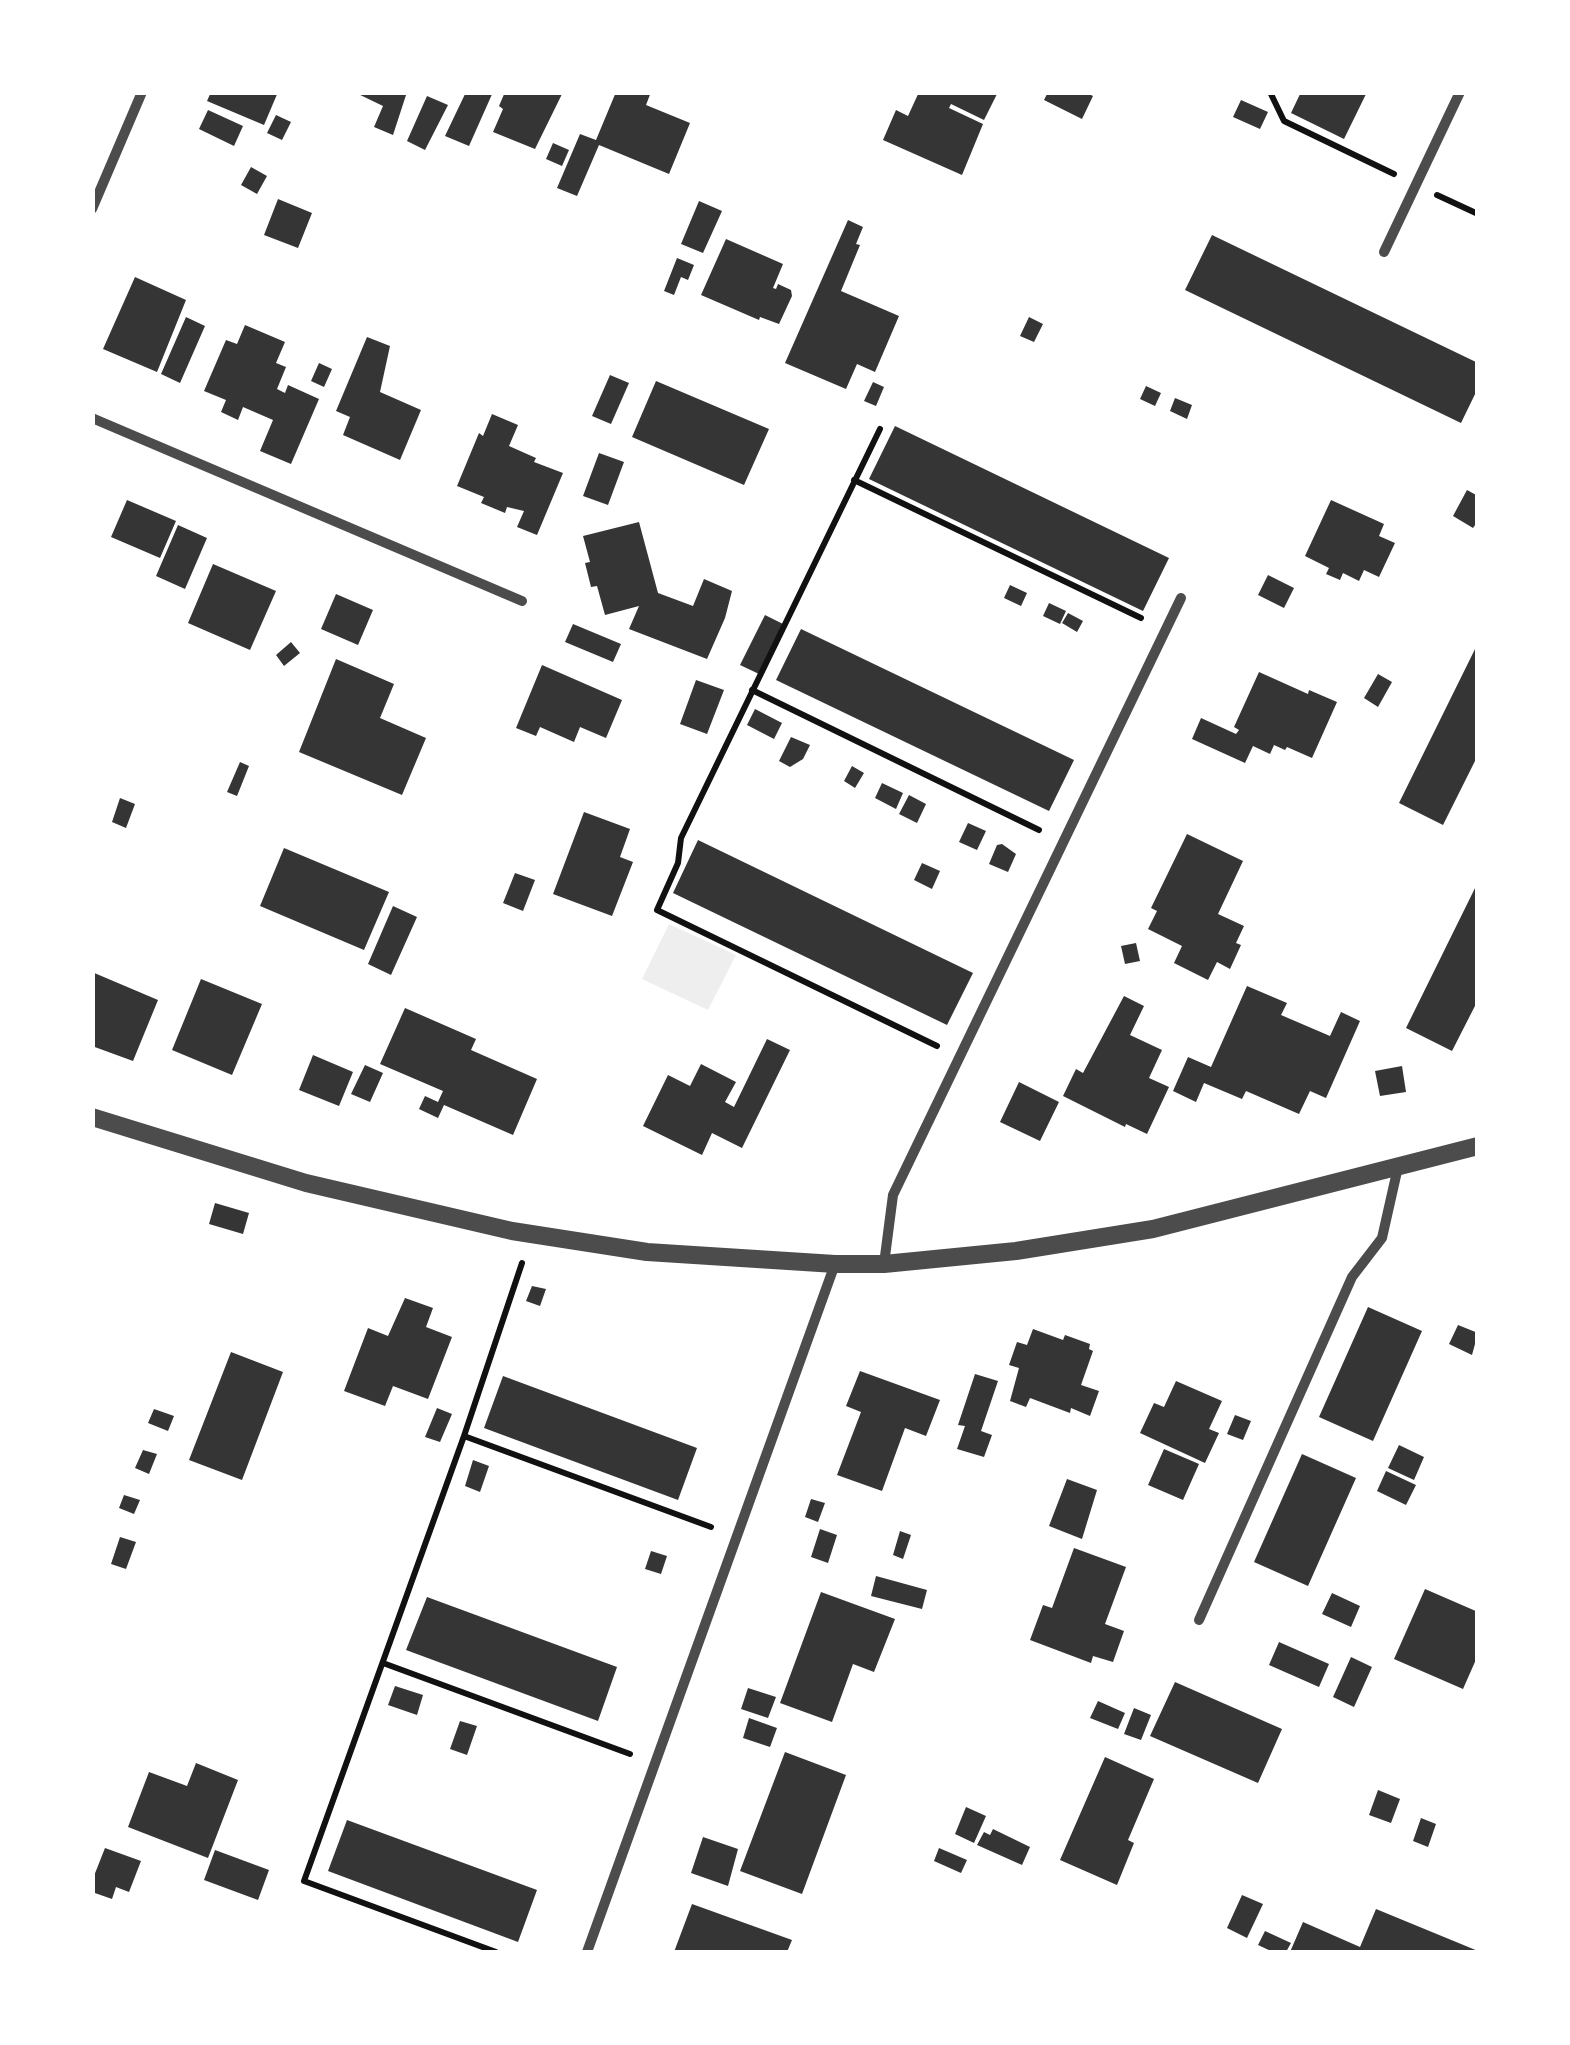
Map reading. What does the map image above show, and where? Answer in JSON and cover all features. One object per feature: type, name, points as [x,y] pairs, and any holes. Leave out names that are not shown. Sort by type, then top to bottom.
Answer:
[{"type":"street","points":[[92,209],[142,92]]},
{"type":"street","points":[[1384,252],[1460,92]]},
{"type":"street","points":[[92,418],[522,602]]},
{"type":"street","points":[[884,1264],[893,1195],[1180,598]]},
{"type":"street","points":[[92,1118],[306,1183],[532,1234],[647,1252],[835,1264],[884,1264],[1016,1251],[1154,1229],[1478,1146]]},
{"type":"street","points":[[1199,1620],[1352,1277],[1382,1238],[1398,1166]]},
{"type":"street","points":[[587,1952],[835,1264]]},
{"type":"path","points":[[1270,92],[1284,121],[1478,214]]},
{"type":"path","points":[[880,428],[680,838],[678,864],[657,910],[960,1057]]},
{"type":"path","points":[[854,480],[1167,630]]},
{"type":"path","points":[[752,690],[1065,843]]},
{"type":"path","points":[[496,1952],[304,1882],[532,1234]]},
{"type":"path","points":[[464,1436],[737,1537]]},
{"type":"path","points":[[383,1663],[655,1764]]},
{"type":"shaded area","points":[[669,924],[736,955],[708,1010],[642,979]]},
{"type":"building","points":[[211,92],[278,92],[264,125],[207,101]]},
{"type":"building","points":[[354,92],[407,92],[393,135],[374,127],[383,106]]},
{"type":"building","points":[[466,92],[493,92],[469,146],[445,136]]},
{"type":"building","points":[[505,92],[563,92],[535,149],[493,132]]},
{"type":"building","points":[[616,92],[651,92],[646,105],[690,123],[669,174],[599,145],[577,196],[557,188],[580,134],[596,140]]},
{"type":"building","points":[[919,92],[998,92],[984,120],[951,104],[949,108],[983,124],[962,175],[883,140],[896,110],[908,116]]},
{"type":"building","points":[[1048,92],[1085,92],[1093,96],[1082,119],[1044,100]]},
{"type":"building","points":[[1301,92],[1367,92],[1344,139],[1291,113]]},
{"type":"building","points":[[427,96],[448,105],[425,150],[407,141]]},
{"type":"building","points":[[1241,100],[1268,112],[1260,129],[1233,117]]},
{"type":"building","points":[[208,110],[243,126],[234,146],[199,129]]},
{"type":"building","points":[[276,115],[291,122],[282,140],[267,133]]},
{"type":"building","points":[[553,143],[569,150],[562,166],[546,159]]},
{"type":"building","points":[[251,167],[267,176],[257,194],[241,185]]},
{"type":"building","points":[[278,199],[312,213],[298,248],[264,235]]},
{"type":"building","points":[[699,201],[722,211],[703,253],[681,244]]},
{"type":"building","points":[[848,220],[863,227],[856,244],[860,245],[841,291],[899,316],[875,372],[857,364],[846,389],[785,363]]},
{"type":"building","points":[[1212,235],[1478,363],[1478,388],[1461,423],[1185,290]]},
{"type":"building","points":[[726,239],[783,264],[773,288],[778,284],[791,290],[792,296],[779,324],[760,317],[759,320],[701,295]]},
{"type":"building","points":[[677,258],[694,265],[688,280],[681,277],[674,295],[664,291]]},
{"type":"building","points":[[135,277],[186,300],[157,372],[103,349]]},
{"type":"building","points":[[186,317],[205,326],[180,383],[161,374]]},
{"type":"building","points":[[1029,317],[1043,324],[1034,342],[1020,336]]},
{"type":"building","points":[[245,325],[285,342],[276,363],[286,367],[277,389],[285,393],[288,385],[319,399],[291,464],[260,451],[273,420],[243,407],[238,420],[221,412],[226,400],[204,391],[226,340],[237,344]]},
{"type":"building","points":[[367,337],[390,346],[380,392],[421,410],[400,460],[343,435],[350,417],[336,411]]},
{"type":"building","points":[[319,363],[332,369],[324,387],[311,381]]},
{"type":"building","points":[[610,375],[629,383],[611,424],[592,416]]},
{"type":"building","points":[[656,381],[769,429],[744,485],[632,437]]},
{"type":"building","points":[[873,382],[884,387],[876,406],[864,401]]},
{"type":"building","points":[[1146,386],[1161,393],[1155,406],[1140,399]]},
{"type":"building","points":[[1175,398],[1192,405],[1187,419],[1170,411]]},
{"type":"building","points":[[492,414],[518,425],[509,446],[536,458],[534,462],[563,473],[537,535],[517,527],[524,511],[507,507],[505,513],[481,503],[484,497],[457,486],[479,433],[483,436]]},
{"type":"building","points":[[895,426],[1169,558],[1143,611],[869,479]]},
{"type":"building","points":[[599,453],[624,462],[608,505],[583,496]]},
{"type":"building","points":[[1467,490],[1478,496],[1478,521],[1473,528],[1453,516]]},
{"type":"building","points":[[127,500],[176,521],[160,558],[111,537]]},
{"type":"building","points":[[1331,500],[1384,524],[1379,536],[1395,543],[1379,577],[1364,570],[1359,581],[1343,573],[1340,580],[1326,574],[1329,568],[1305,556]]},
{"type":"building","points":[[639,522],[658,593],[693,606],[704,579],[732,591],[707,659],[629,629],[639,606],[605,615],[597,586],[591,587],[583,536]]},
{"type":"building","points":[[178,525],[207,538],[185,589],[156,576]]},
{"type":"building","points":[[213,564],[276,591],[250,650],[188,623]]},
{"type":"building","points":[[1268,575],[1294,588],[1284,608],[1258,595]]},
{"type":"building","points":[[1010,585],[1027,593],[1021,606],[1004,598]]},
{"type":"building","points":[[336,594],[373,610],[358,645],[321,629]]},
{"type":"building","points":[[1049,603],[1066,611],[1060,624],[1043,616]]},
{"type":"building","points":[[1068,613],[1083,621],[1077,632],[1062,623]]},
{"type":"building","points":[[765,615],[783,624],[759,674],[740,665]]},
{"type":"building","points":[[573,624],[621,644],[613,662],[565,642]]},
{"type":"building","points":[[801,629],[1074,760],[1049,811],[776,680]]},
{"type":"building","points":[[291,642],[300,653],[284,666],[276,655]]},
{"type":"building","points":[[1478,643],[1478,755],[1443,825],[1399,803]]},
{"type":"building","points":[[336,659],[394,684],[380,718],[426,738],[402,795],[299,752]]},
{"type":"building","points":[[542,665],[622,700],[606,738],[580,727],[574,742],[540,727],[536,736],[516,728]]},
{"type":"building","points":[[1259,672],[1337,702],[1312,758],[1287,747],[1285,750],[1274,745],[1270,754],[1253,746],[1245,763],[1192,739],[1201,718],[1236,734],[1239,730],[1234,727]]},
{"type":"building","points":[[1378,674],[1392,682],[1378,707],[1364,698]]},
{"type":"building","points":[[696,680],[724,690],[707,734],[680,724]]},
{"type":"building","points":[[755,709],[782,723],[774,739],[747,725]]},
{"type":"building","points":[[791,737],[810,745],[803,759],[790,767],[779,761]]},
{"type":"building","points":[[240,762],[249,766],[237,796],[227,792]]},
{"type":"building","points":[[852,766],[864,773],[855,788],[844,781]]},
{"type":"building","points":[[882,783],[903,793],[896,809],[875,798]]},
{"type":"building","points":[[909,795],[926,804],[917,823],[899,814]]},
{"type":"building","points":[[120,798],[135,804],[126,828],[112,822]]},
{"type":"building","points":[[584,812],[630,829],[620,857],[633,862],[612,916],[553,894]]},
{"type":"building","points":[[968,823],[986,831],[977,850],[959,842]]},
{"type":"building","points":[[1187,834],[1243,861],[1218,914],[1244,926],[1236,943],[1241,945],[1230,969],[1217,962],[1208,980],[1174,963],[1182,946],[1148,929],[1157,911],[1151,908]]},
{"type":"building","points":[[698,840],[973,973],[947,1025],[673,893]]},
{"type":"building","points":[[1002,844],[1016,854],[1008,872],[989,864],[997,845]]},
{"type":"building","points":[[284,848],[389,892],[364,950],[260,906]]},
{"type":"building","points":[[922,863],[940,871],[932,889],[914,880]]},
{"type":"building","points":[[515,873],[535,880],[523,911],[503,903]]},
{"type":"building","points":[[1478,882],[1478,1000],[1452,1051],[1406,1028]]},
{"type":"building","points":[[393,906],[417,917],[391,975],[368,964]]},
{"type":"building","points":[[1136,943],[1140,961],[1125,964],[1121,946]]},
{"type":"building","points":[[92,972],[158,1000],[133,1061],[92,1046]]},
{"type":"building","points":[[201,979],[262,1004],[232,1075],[172,1050]]},
{"type":"building","points":[[1247,986],[1287,1003],[1281,1015],[1330,1036],[1341,1012],[1360,1021],[1326,1098],[1310,1091],[1299,1114],[1246,1091],[1242,1099],[1204,1083],[1196,1102],[1173,1091],[1188,1057],[1211,1067]]},
{"type":"building","points":[[1124,996],[1144,1006],[1130,1035],[1162,1050],[1149,1078],[1169,1087],[1147,1134],[1063,1096],[1076,1069],[1083,1073]]},
{"type":"building","points":[[405,1008],[476,1039],[471,1050],[537,1079],[513,1135],[444,1105],[438,1118],[419,1109],[425,1096],[438,1102],[443,1091],[380,1064]]},
{"type":"building","points":[[767,1039],[790,1050],[742,1148],[712,1133],[702,1155],[643,1126],[668,1075],[690,1086],[701,1064],[736,1082],[725,1102],[734,1107]]},
{"type":"building","points":[[313,1055],[353,1072],[339,1106],[299,1090]]},
{"type":"building","points":[[365,1065],[383,1073],[370,1102],[351,1094]]},
{"type":"building","points":[[1402,1066],[1406,1092],[1380,1096],[1375,1071]]},
{"type":"building","points":[[1019,1082],[1059,1102],[1040,1141],[1000,1122]]},
{"type":"building","points":[[215,1203],[249,1213],[243,1234],[209,1224]]},
{"type":"building","points":[[532,1286],[546,1289],[540,1306],[526,1301]]},
{"type":"building","points":[[405,1298],[433,1308],[426,1327],[452,1337],[428,1399],[393,1386],[385,1406],[344,1391],[368,1328],[388,1336]]},
{"type":"building","points":[[1368,1307],[1422,1331],[1373,1441],[1319,1417]]},
{"type":"building","points":[[1458,1325],[1478,1333],[1472,1355],[1449,1344]]},
{"type":"building","points":[[1033,1329],[1063,1340],[1065,1335],[1090,1344],[1093,1351],[1081,1385],[1099,1391],[1090,1416],[1030,1398],[1026,1407],[1010,1401],[1019,1368],[1009,1365],[1017,1342],[1027,1345]]},
{"type":"building","points":[[231,1352],[283,1372],[242,1480],[189,1460]]},
{"type":"building","points":[[860,1371],[940,1400],[926,1436],[905,1428],[882,1491],[837,1475],[861,1412],[846,1406]]},
{"type":"building","points":[[975,1374],[998,1381],[981,1431],[992,1435],[984,1457],[957,1449],[965,1426],[958,1425]]},
{"type":"building","points":[[503,1376],[697,1448],[678,1500],[484,1428]]},
{"type":"building","points":[[1176,1381],[1222,1401],[1209,1429],[1219,1433],[1205,1463],[1140,1433],[1154,1403],[1164,1407]]},
{"type":"building","points":[[437,1408],[452,1414],[440,1442],[425,1437]]},
{"type":"building","points":[[154,1409],[174,1416],[168,1431],[148,1423]]},
{"type":"building","points":[[1235,1415],[1251,1421],[1243,1440],[1227,1434]]},
{"type":"building","points":[[1399,1445],[1424,1457],[1414,1480],[1388,1468]]},
{"type":"building","points":[[1164,1449],[1199,1464],[1183,1500],[1148,1485]]},
{"type":"building","points":[[143,1450],[157,1454],[149,1474],[135,1468]]},
{"type":"building","points":[[1302,1454],[1356,1478],[1308,1586],[1254,1562]]},
{"type":"building","points":[[473,1460],[489,1466],[480,1492],[465,1486]]},
{"type":"building","points":[[1386,1471],[1416,1485],[1406,1505],[1377,1491]]},
{"type":"building","points":[[1067,1479],[1097,1490],[1082,1539],[1049,1526]]},
{"type":"building","points":[[124,1495],[140,1500],[134,1514],[119,1508]]},
{"type":"building","points":[[811,1499],[825,1503],[818,1522],[805,1517]]},
{"type":"building","points":[[820,1529],[837,1535],[828,1563],[811,1557]]},
{"type":"building","points":[[900,1531],[911,1535],[903,1559],[893,1555]]},
{"type":"building","points":[[120,1537],[136,1542],[126,1569],[111,1564]]},
{"type":"building","points":[[1074,1548],[1126,1567],[1105,1624],[1124,1631],[1113,1662],[1093,1656],[1091,1663],[1030,1640],[1043,1605],[1052,1608]]},
{"type":"building","points":[[651,1551],[667,1556],[661,1574],[645,1569]]},
{"type":"building","points":[[876,1576],[927,1590],[922,1609],[871,1596]]},
{"type":"building","points":[[1425,1589],[1478,1612],[1478,1655],[1463,1689],[1394,1659]]},
{"type":"building","points":[[821,1592],[895,1619],[874,1672],[853,1664],[832,1722],[780,1703]]},
{"type":"building","points":[[1332,1593],[1360,1606],[1351,1627],[1322,1614]]},
{"type":"building","points":[[427,1597],[617,1667],[598,1721],[406,1650]]},
{"type":"building","points":[[1279,1642],[1329,1664],[1319,1687],[1269,1665]]},
{"type":"building","points":[[1351,1657],[1372,1667],[1354,1707],[1333,1697]]},
{"type":"building","points":[[1175,1682],[1282,1729],[1258,1783],[1150,1736]]},
{"type":"building","points":[[395,1686],[423,1695],[417,1715],[388,1705]]},
{"type":"building","points":[[748,1688],[776,1697],[768,1718],[741,1709]]},
{"type":"building","points":[[1098,1701],[1125,1713],[1118,1729],[1090,1718]]},
{"type":"building","points":[[1134,1708],[1151,1715],[1141,1740],[1124,1734]]},
{"type":"building","points":[[749,1718],[777,1728],[770,1747],[743,1738]]},
{"type":"building","points":[[460,1721],[477,1726],[467,1755],[450,1749]]},
{"type":"building","points":[[785,1752],[846,1775],[802,1894],[740,1871]]},
{"type":"building","points":[[1105,1757],[1154,1779],[1128,1840],[1134,1843],[1117,1885],[1060,1860]]},
{"type":"building","points":[[196,1763],[238,1780],[208,1858],[128,1827],[149,1772],[187,1786]]},
{"type":"building","points":[[1378,1790],[1400,1799],[1391,1823],[1369,1815]]},
{"type":"building","points":[[966,1807],[986,1816],[974,1843],[955,1834]]},
{"type":"building","points":[[1421,1818],[1436,1824],[1428,1847],[1413,1841]]},
{"type":"building","points":[[347,1820],[537,1890],[518,1942],[328,1871]]},
{"type":"building","points":[[993,1829],[1030,1847],[1022,1865],[977,1845],[984,1832],[990,1835]]},
{"type":"building","points":[[703,1837],[738,1849],[728,1886],[691,1873]]},
{"type":"building","points":[[105,1848],[141,1861],[129,1892],[116,1887],[112,1899],[92,1892],[92,1881]]},
{"type":"building","points":[[939,1848],[967,1860],[961,1873],[934,1861]]},
{"type":"building","points":[[215,1850],[269,1870],[258,1900],[204,1880]]},
{"type":"building","points":[[1242,1895],[1263,1904],[1247,1938],[1227,1928]]},
{"type":"building","points":[[692,1904],[792,1940],[787,1952],[674,1952]]},
{"type":"building","points":[[1376,1909],[1478,1952],[1290,1952],[1303,1922],[1360,1947]]},
{"type":"building","points":[[1265,1931],[1291,1943],[1286,1952],[1273,1952],[1258,1945]]}]
